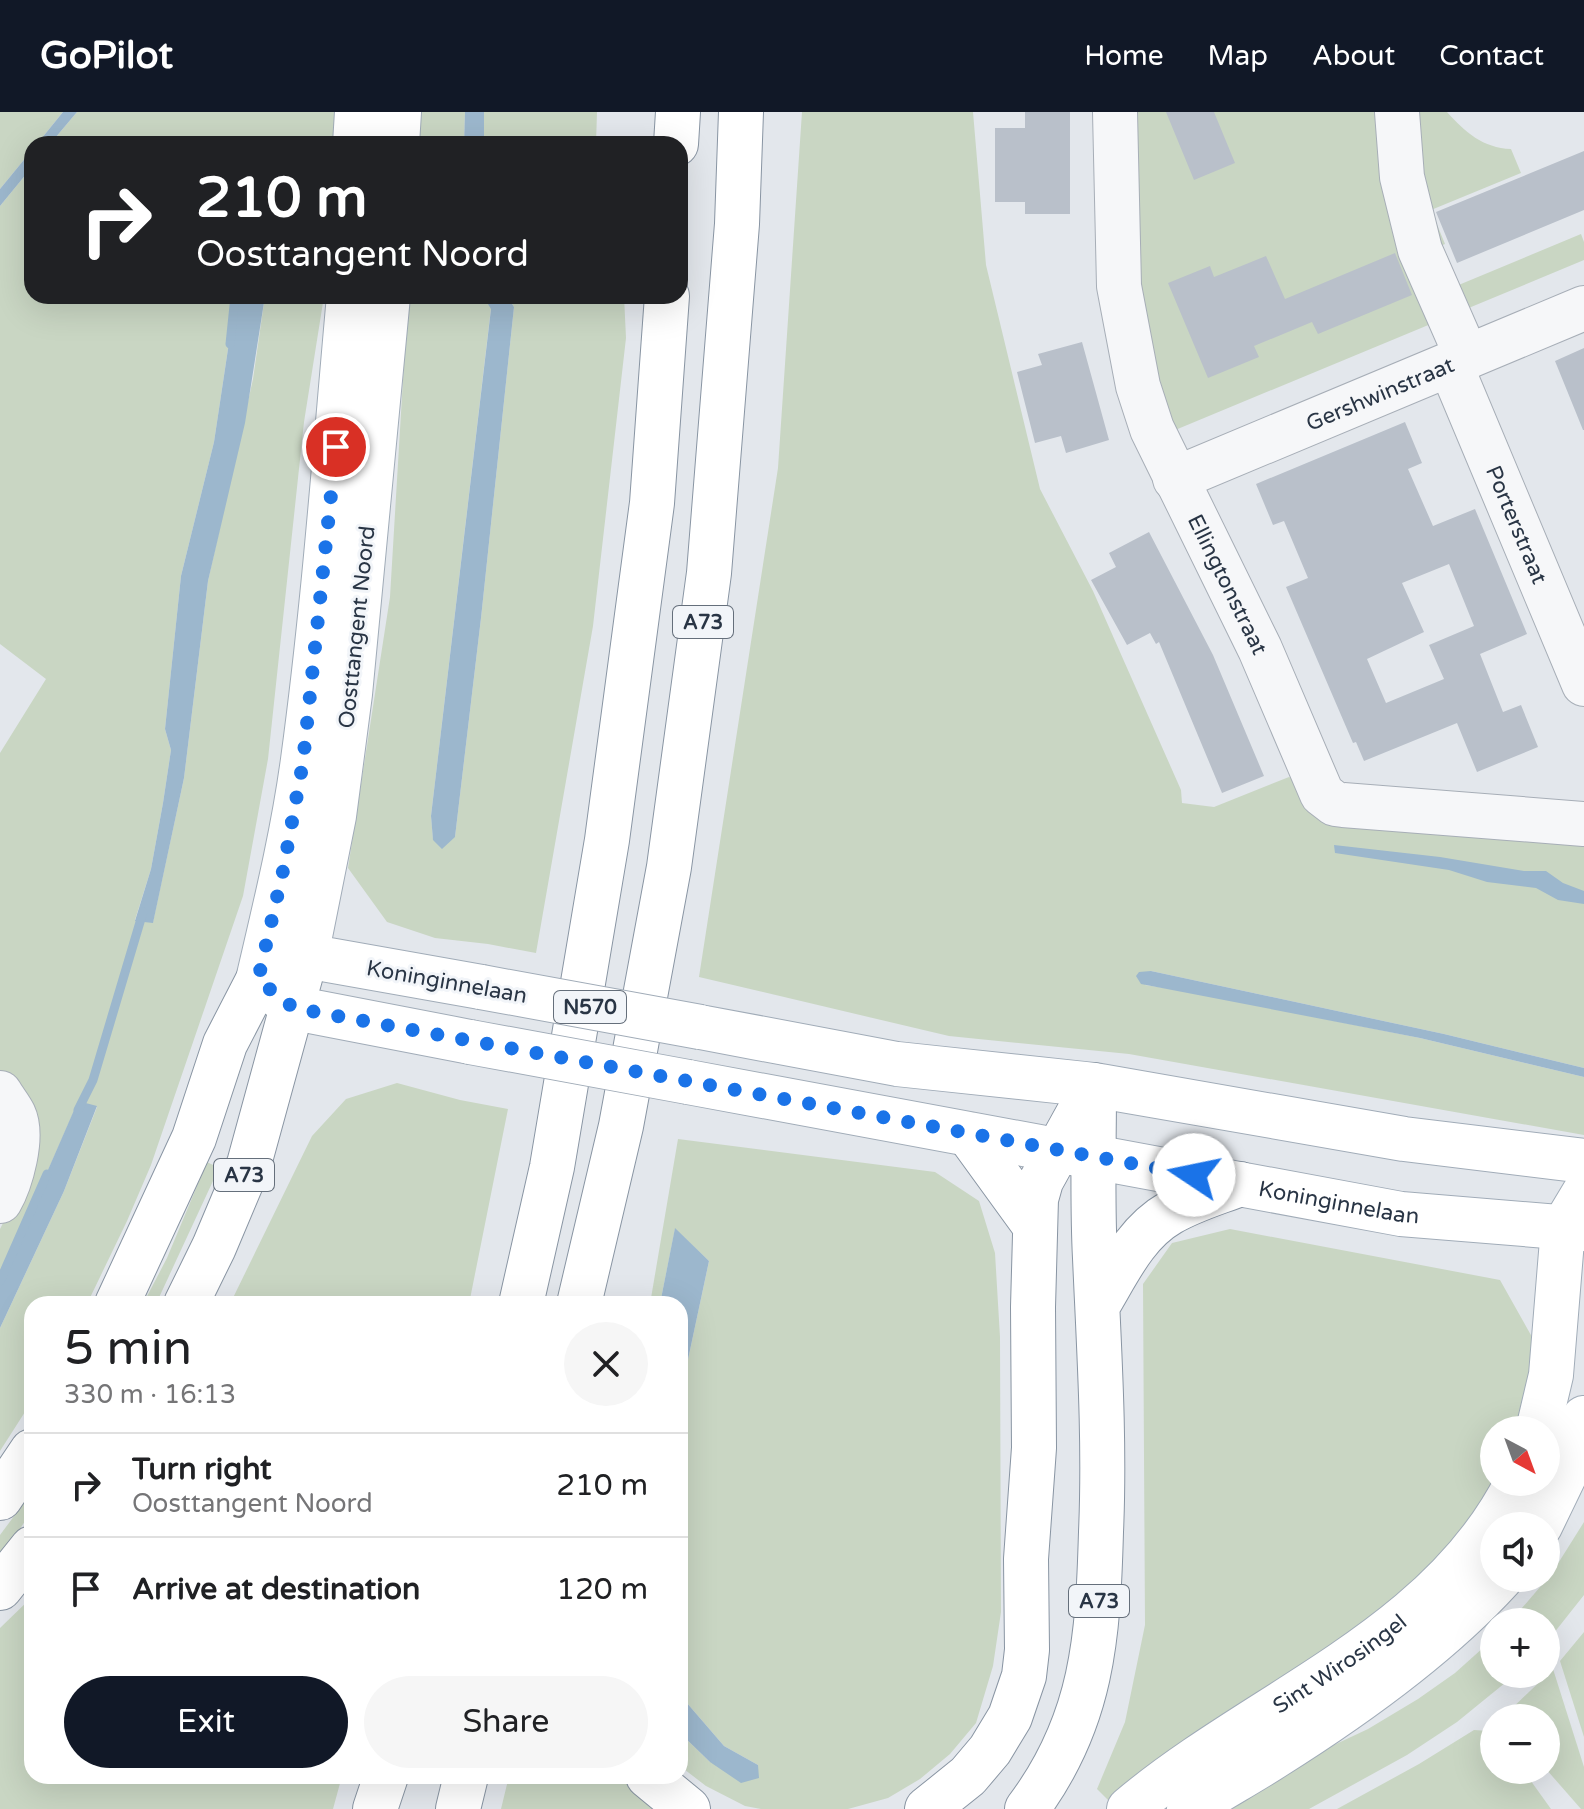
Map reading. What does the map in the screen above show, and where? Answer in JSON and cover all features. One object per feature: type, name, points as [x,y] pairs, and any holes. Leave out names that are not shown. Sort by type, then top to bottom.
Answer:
[{"type":"main road","points":[[356,136],[357,112]]},
{"type":"main road","points":[[398,136],[399,112]]},
{"type":"main road","points":[[676,136],[678,112]]},
{"type":"main road","name":"A73","points":[[581,1296],[621,1126],[669,867],[709,573],[737,224],[741,112]]},
{"type":"main road","name":"Oosttangent Noord","points":[[258,980],[283,871],[303,762],[328,537],[348,304]]},
{"type":"main road","name":"Oosttangent Noord","points":[[306,956],[334,816],[350,694],[387,304]]},
{"type":"main road","points":[[523,1296],[552,1167],[607,840],[652,503],[666,304]]},
{"type":"main road","points":[[258,980],[306,956]]},
{"type":"main road","name":"A73","points":[[190,1296],[249,1164],[306,956]]},
{"type":"main road","name":"Koninginnelaan","points":[[306,956],[897,1064],[1094,1085],[1404,1139],[1584,1161]]},
{"type":"main road","name":"A73","points":[[121,1296],[194,1138],[225,1044],[258,980]]},
{"type":"main road","name":"Koninginnelaan","points":[[258,980],[294,1008],[1401,1214],[1577,1217]]},
{"type":"main road","points":[[927,1809],[968,1776],[990,1750],[1010,1717],[1024,1676],[1027,1650],[1026,1559],[1034,1448],[1036,1199],[1041,1181],[1076,1154],[1094,1085]]},
{"type":"main road","name":"A73","points":[[604,1296],[621,1126]]},
{"type":"main road","points":[[969,1135],[1035,1226]]},
{"type":"main road","name":"A73","points":[[1027,1809],[1058,1762],[1078,1713],[1095,1647],[1098,1620],[1102,1377],[1098,1305],[1076,1154]]},
{"type":"main road","points":[[1098,1305],[1133,1247],[1149,1230],[1169,1214],[1240,1184]]},
{"type":"main road","points":[[1541,1416],[1577,1217]]},
{"type":"main road","points":[[1547,1512],[1568,1468],[1584,1418]]},
{"type":"main road","points":[[0,1498],[24,1463]]},
{"type":"main road","name":"Sint Wirosingel","points":[[1129,1809],[1201,1755],[1365,1646],[1420,1604],[1479,1544],[1508,1496]]},
{"type":"main road","points":[[0,1588],[24,1558]]},
{"type":"main road","name":"Sint Wirosingel","points":[[1189,1809],[1275,1757],[1391,1675],[1461,1619],[1487,1592]]},
{"type":"main road","points":[[375,1809],[383,1784]]},
{"type":"main road","points":[[395,1809],[402,1784]]},
{"type":"main road","points":[[458,1809],[464,1784]]},
{"type":"main road","points":[[658,1784],[688,1809]]},
{"type":"street","name":"Ellingtonstraat","points":[[1115,112],[1116,251],[1135,374],[1152,429],[1260,649],[1318,786],[1328,799],[1343,805],[1584,824]]},
{"type":"street","name":"Porterstraat","points":[[1397,112],[1402,177],[1420,250],[1458,361],[1584,684]]},
{"type":"street","name":"Gershwinstraat","points":[[1175,479],[1584,308]]},
{"type":"street","points":[[0,1093],[15,1117],[19,1137],[6,1190],[0,1201]]},
{"type":"green space","points":[[0,112],[63,112],[44,136],[24,136],[24,160],[0,189]]},
{"type":"green space","points":[[77,112],[338,112],[337,136],[57,136]]},
{"type":"green space","points":[[420,112],[465,112],[464,136],[418,136]]},
{"type":"green space","points":[[484,112],[597,112],[596,136],[484,136]]},
{"type":"green space","points":[[802,112],[973,112],[986,265],[1040,489],[1093,591],[1181,790],[1182,803],[1214,807],[1289,777],[1305,784],[1584,836],[1584,1068],[1444,1034],[1151,971],[1145,985],[1420,1038],[1584,1077],[1584,1135],[1129,1054],[949,1036],[699,977],[778,468]]},
{"type":"green space","points":[[1126,112],[1383,112],[1438,321],[1168,433],[1143,353]]},
{"type":"green space","points":[[1405,112],[1447,112],[1475,138],[1492,146],[1511,149],[1521,173],[1431,210],[1445,244],[1433,249]]},
{"type":"green space","points":[[24,177],[24,304],[235,304],[214,442],[181,576],[165,729],[171,750],[151,869],[135,920],[153,922],[184,778],[208,581],[253,379],[264,304],[323,304],[304,422],[268,759],[243,896],[151,1165],[91,1296],[24,1296],[24,1414],[0,1451],[0,1328],[64,1191],[97,1107],[78,1102],[0,1280],[0,1229],[16,1197],[0,1073],[0,753],[46,679],[0,644],[0,206]]},
{"type":"green space","points":[[1581,234],[1584,260],[1459,312],[1449,289]]},
{"type":"green space","points":[[408,304],[488,304],[491,308],[431,816],[433,839],[455,837],[481,618],[512,304],[624,304],[626,338],[593,626],[536,953],[435,938],[387,922],[348,868],[390,597]]},
{"type":"green space","points":[[397,1083],[508,1109],[471,1296],[234,1296],[312,1136],[346,1099]]},
{"type":"green space","points":[[678,1139],[935,1172],[979,1201],[995,1253],[1000,1337],[1001,1612],[993,1666],[976,1723],[950,1754],[920,1779],[888,1798],[848,1809],[761,1809],[745,1806],[706,1786],[688,1772],[688,1741],[710,1762],[758,1765],[724,1746],[688,1704],[688,1359],[709,1261],[675,1229],[662,1296],[651,1296]]},
{"type":"green space","points":[[207,1162],[219,1168],[160,1296],[147,1296],[167,1258]]},
{"type":"green space","points":[[1230,1229],[1500,1280],[1536,1344],[1522,1416],[1480,1416],[1480,1496],[1485,1496],[1441,1563],[1375,1621],[1115,1807],[1097,1789],[1125,1722],[1145,1625],[1143,1284],[1172,1243]]},
{"type":"green space","points":[[24,1503],[24,1523],[0,1558],[0,1535]]},
{"type":"green space","points":[[1584,1522],[1584,1595],[1560,1625],[1560,1608],[1522,1608],[1536,1592],[1560,1592],[1560,1560]]},
{"type":"green space","points":[[24,1605],[24,1784],[340,1784],[333,1809],[0,1809],[0,1628]]},
{"type":"green space","points":[[1584,1632],[1584,1737],[1560,1661]]},
{"type":"green space","points":[[1480,1651],[1480,1688],[1499,1688],[1457,1722],[1407,1755],[1309,1809],[1212,1809],[1270,1775],[1368,1729],[1455,1673]]},
{"type":"green space","points":[[1533,1688],[1559,1688],[1584,1767],[1584,1809],[1559,1784],[1560,1704],[1516,1704]]},
{"type":"green space","points":[[1474,1730],[1480,1730],[1480,1784],[1533,1784],[1551,1809],[1337,1809]]},
{"type":"green space","points":[[507,1784],[635,1784],[660,1809],[501,1809]]},
{"type":"water","points":[[63,112],[77,112],[57,136],[44,136]]},
{"type":"water","points":[[465,112],[484,112],[484,136],[464,136]]},
{"type":"water","points":[[24,160],[24,177],[0,206],[0,189]]},
{"type":"water","points":[[235,304],[264,304],[245,423],[208,581],[184,778],[153,923],[135,921],[151,869],[171,750],[165,729],[181,576],[214,442]]},
{"type":"water","points":[[488,304],[512,304],[514,307],[455,837],[442,849],[433,840],[431,816],[491,309]]},
{"type":"water","points":[[1334,845],[1440,857],[1524,871],[1546,871],[1563,883],[1584,891],[1584,904],[1558,900],[1536,888],[1487,882],[1449,870],[1335,853]]},
{"type":"water","points":[[1151,971],[1444,1034],[1584,1068],[1584,1077],[1420,1038],[1141,984],[1136,976],[1139,972]]},
{"type":"water","points":[[78,1101],[97,1106],[64,1191],[0,1328],[0,1280]]},
{"type":"water","points":[[675,1228],[709,1261],[688,1359],[688,1296],[662,1296]]},
{"type":"water","points":[[688,1704],[724,1746],[758,1765],[759,1778],[741,1783],[710,1762],[688,1741]]},
{"type":"building","points":[[1025,112],[1070,112],[1070,214],[1025,214],[1025,202],[995,202],[995,128],[1025,128]]},
{"type":"building","points":[[1166,112],[1214,112],[1235,163],[1194,180]]},
{"type":"building","points":[[1584,151],[1584,210],[1457,263],[1436,212]]},
{"type":"building","points":[[1395,253],[1412,295],[1318,334],[1312,322],[1254,346],[1259,357],[1208,378],[1168,283],[1210,266],[1214,277],[1266,256],[1285,299]]},
{"type":"building","points":[[1082,342],[1109,440],[1066,453],[1061,436],[1035,443],[1017,372],[1042,365],[1038,354]]},
{"type":"building","points":[[1584,348],[1584,430],[1583,430],[1555,361]]},
{"type":"building","points":[[1405,422],[1422,463],[1408,469],[1433,526],[1475,509],[1527,634],[1480,654],[1503,712],[1521,705],[1538,747],[1477,772],[1457,723],[1364,761],[1356,742],[1353,743],[1286,587],[1308,578],[1284,521],[1273,525],[1256,484]],"holes":[[[1449,564],[1474,626],[1429,645],[1444,679],[1386,703],[1367,659],[1424,632],[1402,583]]]},
{"type":"building","points":[[1149,532],[1213,655],[1264,776],[1222,793],[1159,642],[1156,644],[1150,633],[1127,645],[1091,580],[1116,567],[1109,553]]},
{"type":"waterway","points":[[230,344],[234,304]]},
{"type":"waterway","points":[[78,1110],[93,1080],[143,912]]},
{"type":"waterway","points":[[0,1281],[47,1174]]},
{"type":"route","points":[[336,447],[303,762],[283,871],[258,980],[294,1008],[1194,1175]]}]
